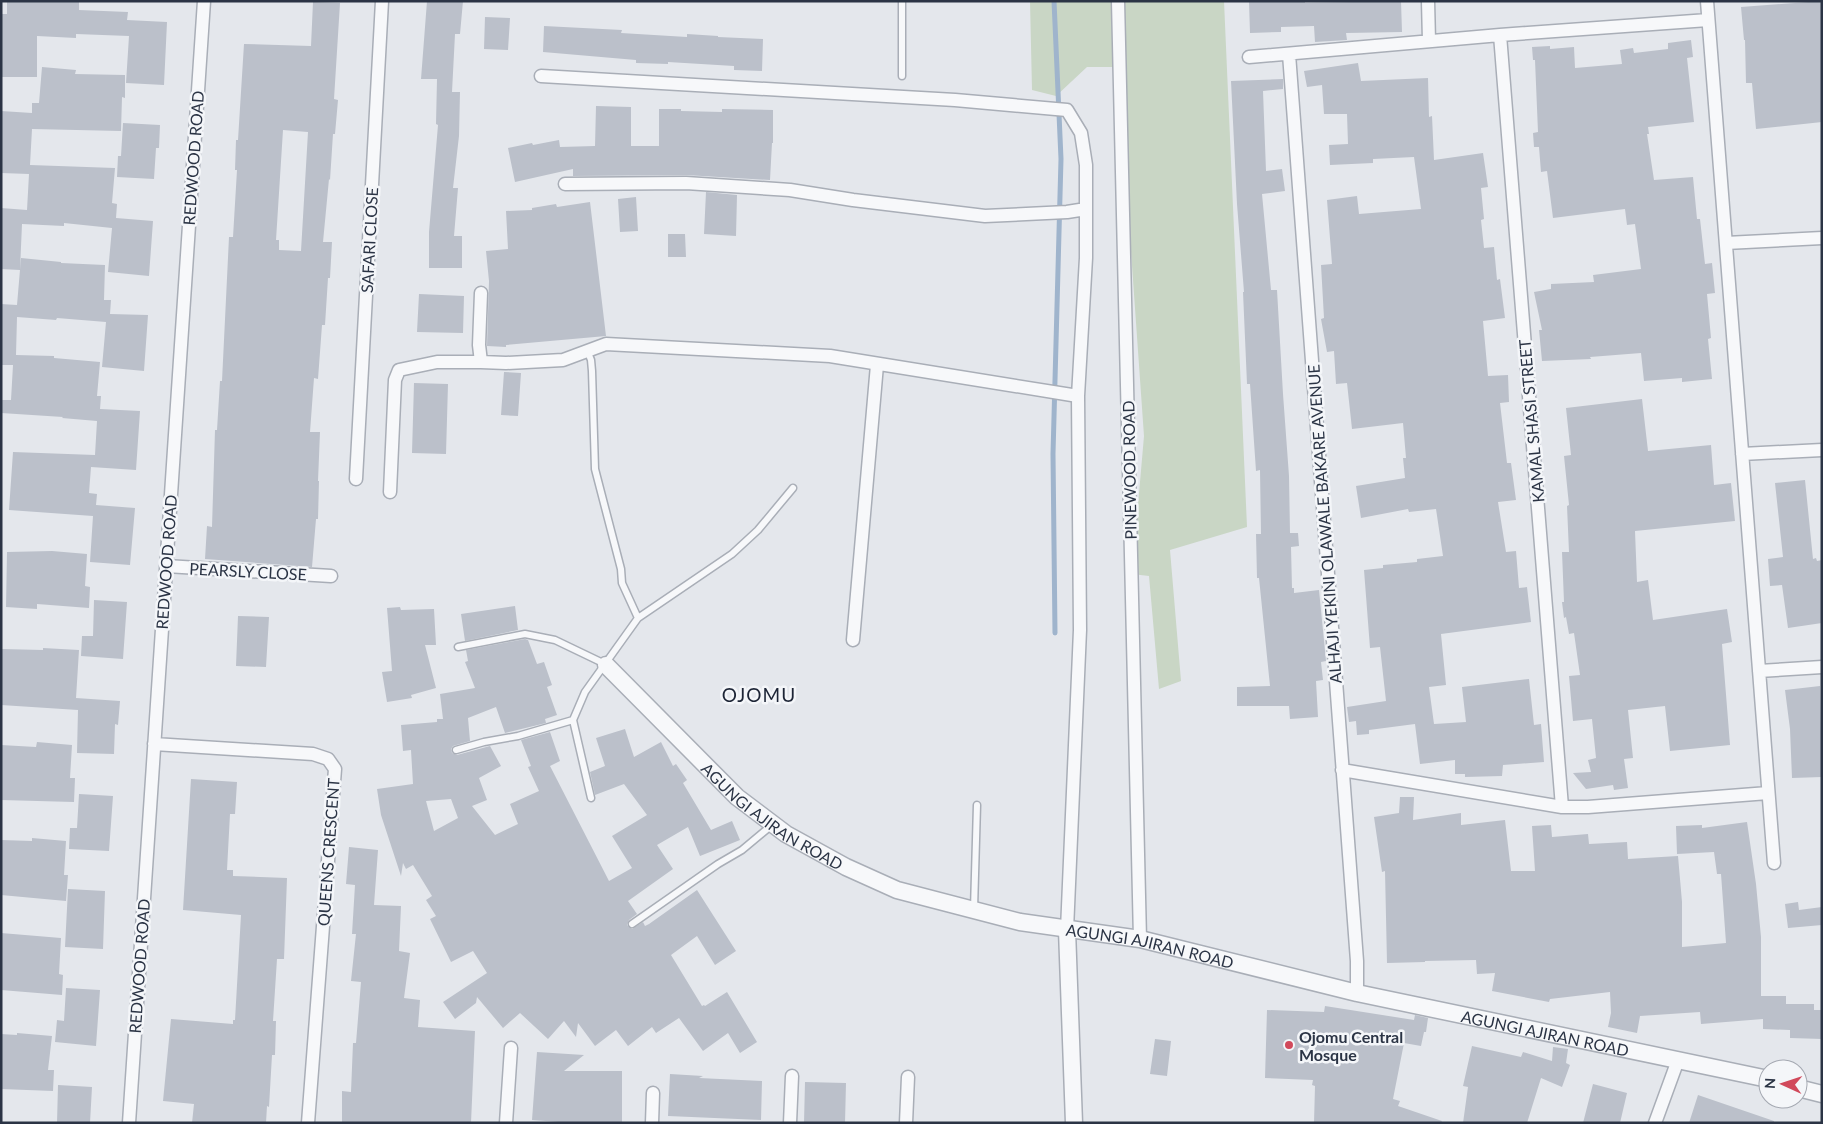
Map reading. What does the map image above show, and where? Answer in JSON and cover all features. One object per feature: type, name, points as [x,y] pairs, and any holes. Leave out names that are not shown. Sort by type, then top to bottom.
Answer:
[{"type":"street","name":"REDWOOD ROAD","points":[[129,1123],[204,1]]},
{"type":"street","name":"SAFARI CLOSE","points":[[356,479],[382,1]]},
{"type":"street","name":"PINEWOOD ROAD","points":[[1118,1],[1140,939]]},
{"type":"street","points":[[1428,1],[1429,41]]},
{"type":"street","points":[[1706,1],[1774,863]]},
{"type":"street","points":[[1249,57],[1500,35],[1708,20]]},
{"type":"street","name":"KAMAL SHASI STREET","points":[[1500,35],[1562,807]]},
{"type":"street","name":"ALHAJI YEKINI OLAWALE BAKARE AVENUE","points":[[1289,54],[1357,961],[1357,993]]},
{"type":"street","points":[[541,76],[955,100],[1067,110],[1081,133],[1086,165],[1086,258],[1078,396],[1080,630],[1067,930],[1074,1123]]},
{"type":"street","points":[[565,184],[628,182],[705,184],[790,190],[853,200],[985,216],[1067,212],[1086,209]]},
{"type":"street","points":[[1726,243],[1822,238]]},
{"type":"street","points":[[481,292],[479,345],[481,362]]},
{"type":"street","points":[[390,492],[395,380],[399,370],[437,362],[506,363],[563,360],[606,344],[830,356],[1078,396]]},
{"type":"street","points":[[853,640],[877,364]]},
{"type":"street","points":[[1742,454],[1822,450]]},
{"type":"street","name":"PEARSLY CLOSE","points":[[166,566],[331,576]]},
{"type":"street","name":"AGUNGI AJIRAN ROAD","points":[[606,665],[737,797],[786,834],[846,867],[897,890],[1020,922],[1140,939],[1357,993],[1758,1077]]},
{"type":"street","points":[[1759,671],[1822,667]]},
{"type":"street","name":"QUEENS CRESCENT","points":[[154,744],[313,754],[328,759],[335,768],[308,1123]]},
{"type":"street","points":[[1342,770],[1562,807],[1588,807],[1768,793]]},
{"type":"street","points":[[506,1123],[511,1048]]},
{"type":"street","points":[[1655,1123],[1678,1060]]},
{"type":"street","points":[[790,1123],[792,1076]]},
{"type":"street","points":[[906,1123],[908,1077]]},
{"type":"street","points":[[1808,1090],[1822,1094]]},
{"type":"street","points":[[652,1123],[653,1093]]},
{"type":"lane","points":[[902,1],[902,76]]},
{"type":"lane","points":[[587,350],[591,360],[592,371],[595,469],[621,569],[622,583],[638,618]]},
{"type":"lane","points":[[591,798],[573,720],[586,692],[638,618],[732,554],[758,530],[793,488]]},
{"type":"lane","points":[[458,647],[525,634],[555,640],[606,665]]},
{"type":"lane","points":[[456,750],[484,742],[518,736],[573,720]]},
{"type":"lane","points":[[974,910],[978,805]]},
{"type":"lane","points":[[632,924],[718,864],[742,850],[773,824]]},
{"type":"green space","points":[[1030,1],[1224,1],[1247,527],[1170,550],[1181,681],[1159,689],[1149,576],[1132,574],[1144,436],[1118,67],[1087,67],[1056,96],[1032,90]]},
{"type":"building","points":[[7,1],[79,1],[79,10],[128,12],[127,20],[167,22],[164,85],[126,83],[129,36],[76,34],[76,38],[37,36],[37,77],[1,77],[1,14],[7,14]]},
{"type":"building","points":[[427,1],[463,1],[460,34],[455,34],[452,92],[460,92],[459,136],[453,188],[458,188],[454,236],[462,236],[462,268],[429,268],[429,232],[438,125],[436,124],[437,79],[421,79]]},
{"type":"building","points":[[1249,1],[1305,1],[1305,3],[1401,1],[1402,32],[1346,33],[1347,40],[1315,42],[1314,26],[1281,27],[1281,32],[1250,33]]},
{"type":"building","points":[[1822,1],[1822,122],[1756,129],[1752,83],[1746,83],[1745,40],[1741,7]]},
{"type":"building","points":[[313,2],[340,3],[334,99],[338,100],[323,242],[332,242],[330,278],[328,278],[325,325],[322,325],[318,379],[314,378],[310,432],[320,432],[318,519],[316,519],[312,567],[205,559],[207,526],[212,527],[215,430],[217,430],[220,381],[222,381],[229,237],[233,237],[237,170],[235,170],[236,140],[238,140],[244,44],[311,46]],"holes":[[[283,130],[308,132],[301,251],[279,250],[279,240],[276,240]]]},
{"type":"building","points":[[485,17],[510,18],[508,50],[484,49]]},
{"type":"building","points":[[544,26],[622,30],[621,33],[687,37],[687,34],[763,39],[762,71],[734,70],[734,66],[668,62],[668,64],[636,63],[636,60],[543,52]]},
{"type":"building","points":[[1691,40],[1693,57],[1687,58],[1694,122],[1648,127],[1649,134],[1647,134],[1654,180],[1693,177],[1697,219],[1700,219],[1705,264],[1712,263],[1715,293],[1707,294],[1711,338],[1708,339],[1712,379],[1682,382],[1682,378],[1644,381],[1641,353],[1590,357],[1591,359],[1542,361],[1539,330],[1542,330],[1534,292],[1551,289],[1551,284],[1594,282],[1593,275],[1641,269],[1635,224],[1627,225],[1625,209],[1553,218],[1547,171],[1541,172],[1539,147],[1534,147],[1533,133],[1538,132],[1535,60],[1533,60],[1532,47],[1550,46],[1550,49],[1574,47],[1575,68],[1622,64],[1620,50],[1633,48],[1634,53],[1668,49],[1668,43]]},
{"type":"building","points":[[1358,63],[1361,81],[1428,78],[1429,117],[1432,116],[1434,160],[1483,153],[1488,187],[1481,188],[1484,219],[1481,220],[1484,248],[1494,247],[1497,280],[1500,279],[1505,318],[1483,321],[1488,376],[1508,375],[1509,402],[1500,403],[1507,463],[1511,463],[1516,500],[1498,502],[1506,552],[1516,551],[1519,588],[1527,587],[1531,622],[1441,634],[1446,685],[1429,687],[1434,724],[1466,722],[1462,687],[1529,679],[1534,725],[1541,724],[1544,762],[1503,765],[1502,776],[1465,777],[1465,774],[1455,774],[1455,760],[1420,764],[1415,724],[1369,730],[1369,734],[1357,735],[1356,721],[1349,722],[1347,707],[1386,701],[1380,647],[1370,648],[1364,570],[1383,568],[1383,565],[1417,562],[1417,559],[1443,556],[1436,509],[1409,512],[1408,509],[1361,518],[1356,486],[1405,478],[1403,458],[1406,458],[1403,423],[1352,429],[1347,383],[1336,384],[1334,351],[1327,352],[1321,319],[1324,318],[1321,265],[1332,264],[1327,200],[1357,196],[1359,214],[1421,209],[1414,157],[1373,159],[1373,163],[1330,165],[1329,145],[1348,144],[1347,114],[1324,114],[1322,85],[1307,87],[1304,71]]},
{"type":"building","points":[[42,67],[76,70],[75,74],[125,75],[125,98],[122,97],[121,131],[32,129],[30,165],[115,168],[112,203],[117,204],[116,218],[153,221],[149,276],[108,272],[112,228],[64,223],[64,226],[22,224],[20,270],[1,269],[1,208],[27,210],[29,174],[1,173],[1,111],[32,113],[32,103],[39,103]]},
{"type":"building","points":[[1283,79],[1283,89],[1263,91],[1266,171],[1282,169],[1285,191],[1262,194],[1271,290],[1277,290],[1289,476],[1290,533],[1298,533],[1299,546],[1291,547],[1292,588],[1294,588],[1294,593],[1319,590],[1326,661],[1321,662],[1323,680],[1316,681],[1318,717],[1290,719],[1289,706],[1237,706],[1237,687],[1270,686],[1259,578],[1257,578],[1256,534],[1261,534],[1260,470],[1256,471],[1250,384],[1247,384],[1244,292],[1237,204],[1231,81]]},
{"type":"building","points":[[596,106],[631,107],[631,146],[659,146],[659,109],[722,112],[722,109],[773,110],[770,180],[686,175],[573,176],[573,169],[515,182],[508,148],[559,140],[560,147],[595,146]]},
{"type":"building","points":[[123,123],[160,125],[159,148],[156,148],[154,179],[117,177],[118,156],[121,156]]},
{"type":"building","points":[[706,192],[737,195],[736,236],[704,234]]},
{"type":"building","points":[[636,197],[638,231],[620,232],[618,199]]},
{"type":"building","points":[[590,202],[606,336],[506,345],[506,347],[487,346],[489,281],[486,251],[508,249],[506,211],[532,210],[532,208],[556,204],[557,207]]},
{"type":"building","points":[[668,234],[685,234],[686,257],[668,257]]},
{"type":"building","points":[[21,258],[61,263],[105,265],[104,300],[111,300],[110,314],[148,315],[144,371],[102,367],[106,322],[17,317],[16,355],[54,356],[54,358],[100,362],[97,396],[101,396],[100,409],[140,411],[136,470],[91,467],[89,493],[97,494],[96,505],[135,508],[130,565],[90,562],[93,516],[9,510],[13,452],[95,455],[97,421],[1,413],[1,400],[11,400],[13,365],[1,365],[1,304],[17,305]]},
{"type":"building","points":[[419,294],[464,296],[463,333],[417,332]]},
{"type":"building","points":[[504,372],[521,373],[518,416],[501,415]]},
{"type":"building","points":[[414,383],[448,384],[446,454],[412,453]]},
{"type":"building","points":[[1642,399],[1648,451],[1711,445],[1714,485],[1731,483],[1735,521],[1635,531],[1637,582],[1648,580],[1653,620],[1727,609],[1732,642],[1722,644],[1730,745],[1670,751],[1665,706],[1628,710],[1633,758],[1624,759],[1628,788],[1614,790],[1613,785],[1586,789],[1573,773],[1591,772],[1588,760],[1596,758],[1592,719],[1573,721],[1569,676],[1580,675],[1574,633],[1569,634],[1562,602],[1564,602],[1562,552],[1569,552],[1567,506],[1569,505],[1564,456],[1571,455],[1566,408]]},
{"type":"building","points":[[1805,480],[1813,559],[1816,558],[1817,561],[1822,560],[1822,623],[1788,628],[1782,585],[1770,586],[1768,559],[1783,557],[1775,483]]},
{"type":"building","points":[[52,551],[87,554],[85,586],[90,587],[89,608],[37,604],[37,609],[6,607],[7,552]]},
{"type":"building","points":[[94,600],[127,602],[123,659],[81,656],[82,636],[93,636]]},
{"type":"building","points":[[515,606],[518,630],[465,641],[461,614]]},
{"type":"building","points":[[400,607],[401,610],[434,609],[436,645],[425,645],[436,688],[411,695],[412,698],[387,702],[382,672],[392,671],[387,608]]},
{"type":"building","points":[[238,616],[269,617],[266,667],[236,666]]},
{"type":"building","points":[[528,640],[537,664],[544,662],[552,685],[547,687],[557,715],[545,719],[546,723],[505,733],[496,707],[468,718],[470,741],[453,746],[451,749],[452,753],[457,755],[490,746],[501,766],[479,778],[487,800],[472,806],[495,835],[518,824],[510,804],[539,791],[528,767],[531,766],[521,740],[550,732],[560,761],[550,766],[609,881],[632,868],[612,836],[647,815],[624,784],[595,795],[590,772],[605,766],[596,738],[625,729],[634,757],[661,742],[673,766],[676,764],[687,780],[683,783],[711,830],[732,821],[740,840],[700,856],[688,827],[657,845],[673,869],[628,901],[637,914],[629,920],[627,925],[632,929],[643,922],[645,926],[649,924],[697,890],[736,951],[715,965],[697,936],[671,955],[702,1006],[727,992],[757,1042],[740,1053],[728,1033],[703,1051],[679,1018],[656,1033],[652,1027],[628,1046],[616,1030],[595,1046],[578,1023],[576,1037],[564,1021],[548,1039],[520,1013],[503,1028],[477,997],[476,1003],[455,1019],[443,1002],[487,973],[473,951],[451,962],[430,919],[436,916],[426,900],[432,896],[413,865],[406,869],[403,863],[401,876],[381,815],[377,789],[413,784],[411,750],[403,751],[401,725],[437,722],[437,719],[443,719],[440,694],[475,688],[465,662],[468,661],[466,650]],"holes":[[[451,799],[458,818],[434,831],[426,801]]]},
{"type":"building","points":[[43,648],[79,650],[76,698],[120,701],[118,725],[115,724],[114,754],[77,753],[78,710],[1,705],[1,649],[43,650]]},
{"type":"building","points":[[1820,686],[1822,777],[1792,778],[1790,729],[1785,690]]},
{"type":"building","points":[[37,742],[72,745],[70,778],[75,778],[74,802],[1,800],[1,745],[36,747]]},
{"type":"building","points":[[191,779],[237,782],[235,814],[230,814],[227,870],[233,870],[233,876],[287,878],[284,959],[277,959],[273,1021],[276,1021],[275,1055],[272,1055],[269,1107],[267,1106],[266,1123],[192,1123],[194,1104],[163,1101],[171,1019],[233,1024],[233,1020],[235,1020],[241,915],[183,910]]},
{"type":"building","points":[[79,794],[113,796],[109,851],[69,849],[70,828],[77,828]]},
{"type":"building","points":[[1400,797],[1414,797],[1413,820],[1461,813],[1461,825],[1505,820],[1511,871],[1535,871],[1532,826],[1551,825],[1552,837],[1588,834],[1589,844],[1627,842],[1628,859],[1678,856],[1682,902],[1682,947],[1726,943],[1721,874],[1717,874],[1714,852],[1677,854],[1676,826],[1702,825],[1702,828],[1747,822],[1761,937],[1761,996],[1786,996],[1786,1004],[1814,1004],[1814,1010],[1822,1010],[1822,1039],[1790,1038],[1790,1030],[1763,1029],[1763,1019],[1701,1024],[1700,1012],[1640,1016],[1637,1033],[1608,1027],[1611,1013],[1610,992],[1550,999],[1549,1002],[1492,991],[1495,973],[1477,974],[1476,960],[1387,963],[1385,871],[1382,872],[1374,817],[1399,813]]},
{"type":"building","points":[[32,838],[66,841],[64,875],[68,875],[66,901],[1,895],[1,840],[32,841]]},
{"type":"building","points":[[349,847],[378,850],[374,905],[401,906],[399,951],[410,953],[404,998],[420,1000],[418,1027],[475,1031],[471,1123],[342,1123],[342,1091],[351,1092],[353,1043],[356,1043],[361,982],[351,981],[356,934],[352,934],[355,885],[346,884]]},
{"type":"building","points":[[68,889],[105,891],[103,949],[65,947]]},
{"type":"building","points":[[1798,902],[1799,910],[1822,907],[1822,925],[1788,928],[1785,904]]},
{"type":"building","points":[[1,933],[61,938],[59,974],[63,975],[62,995],[1,990]]},
{"type":"building","points":[[66,988],[100,990],[96,1046],[55,1042],[57,1020],[64,1021]]},
{"type":"building","points":[[1325,1006],[1414,1020],[1415,1015],[1428,1018],[1421,1046],[1404,1043],[1393,1099],[1400,1101],[1398,1106],[1442,1121],[1441,1123],[1314,1123],[1315,1086],[1312,1085],[1313,1080],[1265,1078],[1267,1010],[1324,1012]]},
{"type":"building","points":[[17,1033],[52,1036],[48,1070],[54,1070],[53,1091],[1,1089],[1,1034],[17,1035]]},
{"type":"building","points":[[1155,1039],[1171,1041],[1167,1076],[1150,1074]]},
{"type":"building","points":[[1472,1046],[1521,1057],[1523,1052],[1552,1061],[1553,1047],[1568,1049],[1566,1063],[1570,1065],[1562,1087],[1541,1078],[1527,1123],[1463,1123],[1468,1087],[1463,1086]]},
{"type":"building","points":[[537,1052],[584,1055],[564,1071],[622,1071],[622,1123],[572,1123],[532,1120]]},
{"type":"building","points":[[670,1074],[703,1076],[699,1078],[762,1081],[761,1120],[668,1116]]},
{"type":"building","points":[[805,1082],[846,1083],[845,1123],[804,1123]]},
{"type":"building","points":[[1593,1084],[1627,1093],[1620,1123],[1583,1123]]},
{"type":"building","points":[[58,1085],[92,1087],[90,1123],[57,1123]]},
{"type":"building","points":[[1698,1095],[1774,1121],[1774,1123],[1689,1123]]},
{"type":"waterway","points":[[1054,1],[1061,159],[1053,454],[1055,633]]},
{"type":"place","name":"Ojomu Central Mosque","points":[[1289,1045]]},
{"type":"district","name":"OJOMU","points":[[759,694]]}]
